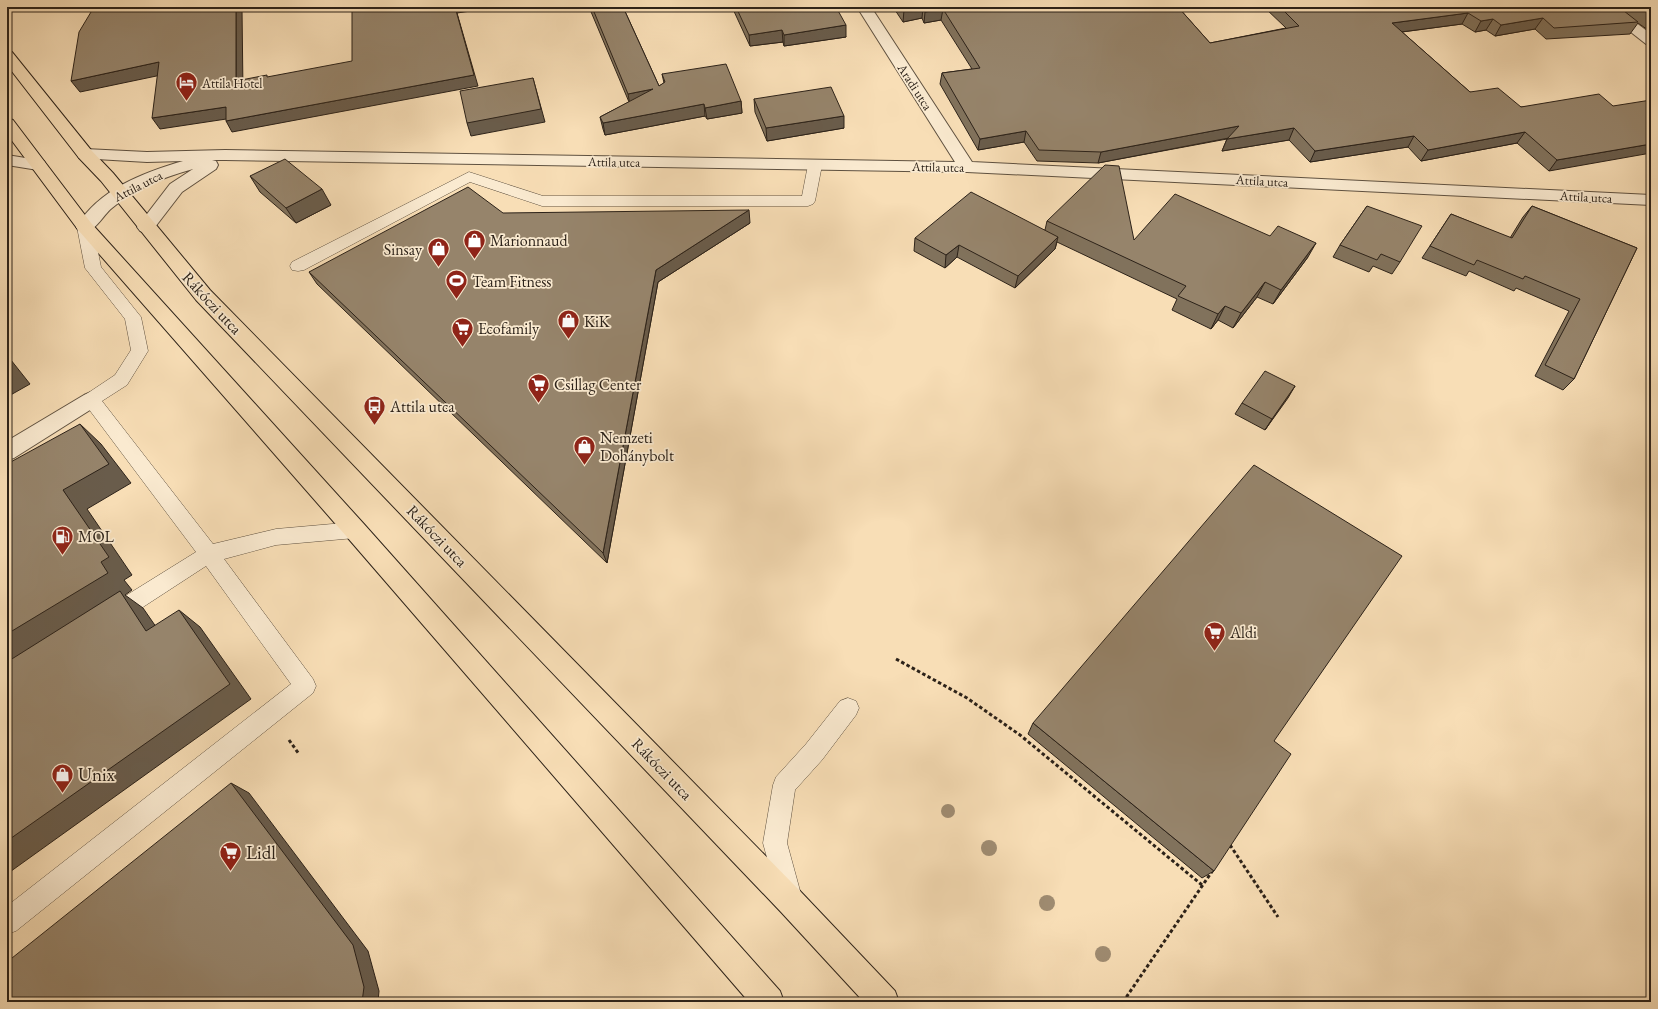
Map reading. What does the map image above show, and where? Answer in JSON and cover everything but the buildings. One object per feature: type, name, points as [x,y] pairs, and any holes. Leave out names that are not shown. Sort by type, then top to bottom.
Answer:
[{"type":"main road","name":"Rákóczi utca","points":[[7,55],[84,154],[107,177],[146,227],[203,295],[791,902],[884,1002]]},
{"type":"main road","points":[[7,123],[85,227],[355,530],[769,1002]]},
{"type":"street","name":"Aradi utca","points":[[864,7],[967,167]]},
{"type":"street","points":[[1606,7],[1651,41]]},
{"type":"street","name":"Attila utca","points":[[84,154],[147,157],[225,155],[967,167],[1651,200]]},
{"type":"street","name":"Attila utca","points":[[85,227],[103,206],[120,193],[174,168],[225,155]]},
{"type":"street","name":"Attila utca","points":[[146,227],[176,188],[225,155]]},
{"type":"street","points":[[7,160],[38,165]]},
{"type":"street","points":[[7,452],[91,400]]},
{"type":"lane","points":[[298,266],[469,177],[542,201],[808,201],[815,165]]},
{"type":"lane","points":[[7,922],[306,686],[209,554],[91,400],[121,380],[140,351],[133,316],[93,268],[85,227]]},
{"type":"lane","points":[[95,626],[209,554],[276,538],[355,530]]},
{"type":"lane","points":[[791,902],[775,843],[784,786],[814,752],[848,708]]},
{"type":"path","points":[[896,659],[967,698],[1020,735],[1202,885]]},
{"type":"path","points":[[1225,840],[1230,845],[1278,917]]},
{"type":"path","points":[[1226,850],[1230,845]]},
{"type":"path","points":[[1123,1002],[1214,868]]},
{"type":"place","name":"Attila Hotel","points":[[186,102]]},
{"type":"place","name":"Marionnaud","points":[[474,260]]},
{"type":"place","name":"Sinsay","points":[[438,268]]},
{"type":"place","name":"Team Fitness","points":[[457,300]]},
{"type":"place","name":"KiK","points":[[569,340]]},
{"type":"place","name":"Ecofamily","points":[[462,348]]},
{"type":"place","name":"Csillag Center","points":[[539,404]]},
{"type":"place","name":"Attila utca","points":[[374,426]]},
{"type":"place","name":"Nemzeti Dohánybolt","points":[[584,466]]},
{"type":"place","name":"MOL","points":[[63,556]]},
{"type":"place","name":"Aldi","points":[[1215,652]]},
{"type":"place","name":"Unix","points":[[63,794]]},
{"type":"place","name":"Lidl","points":[[230,872]]}]
